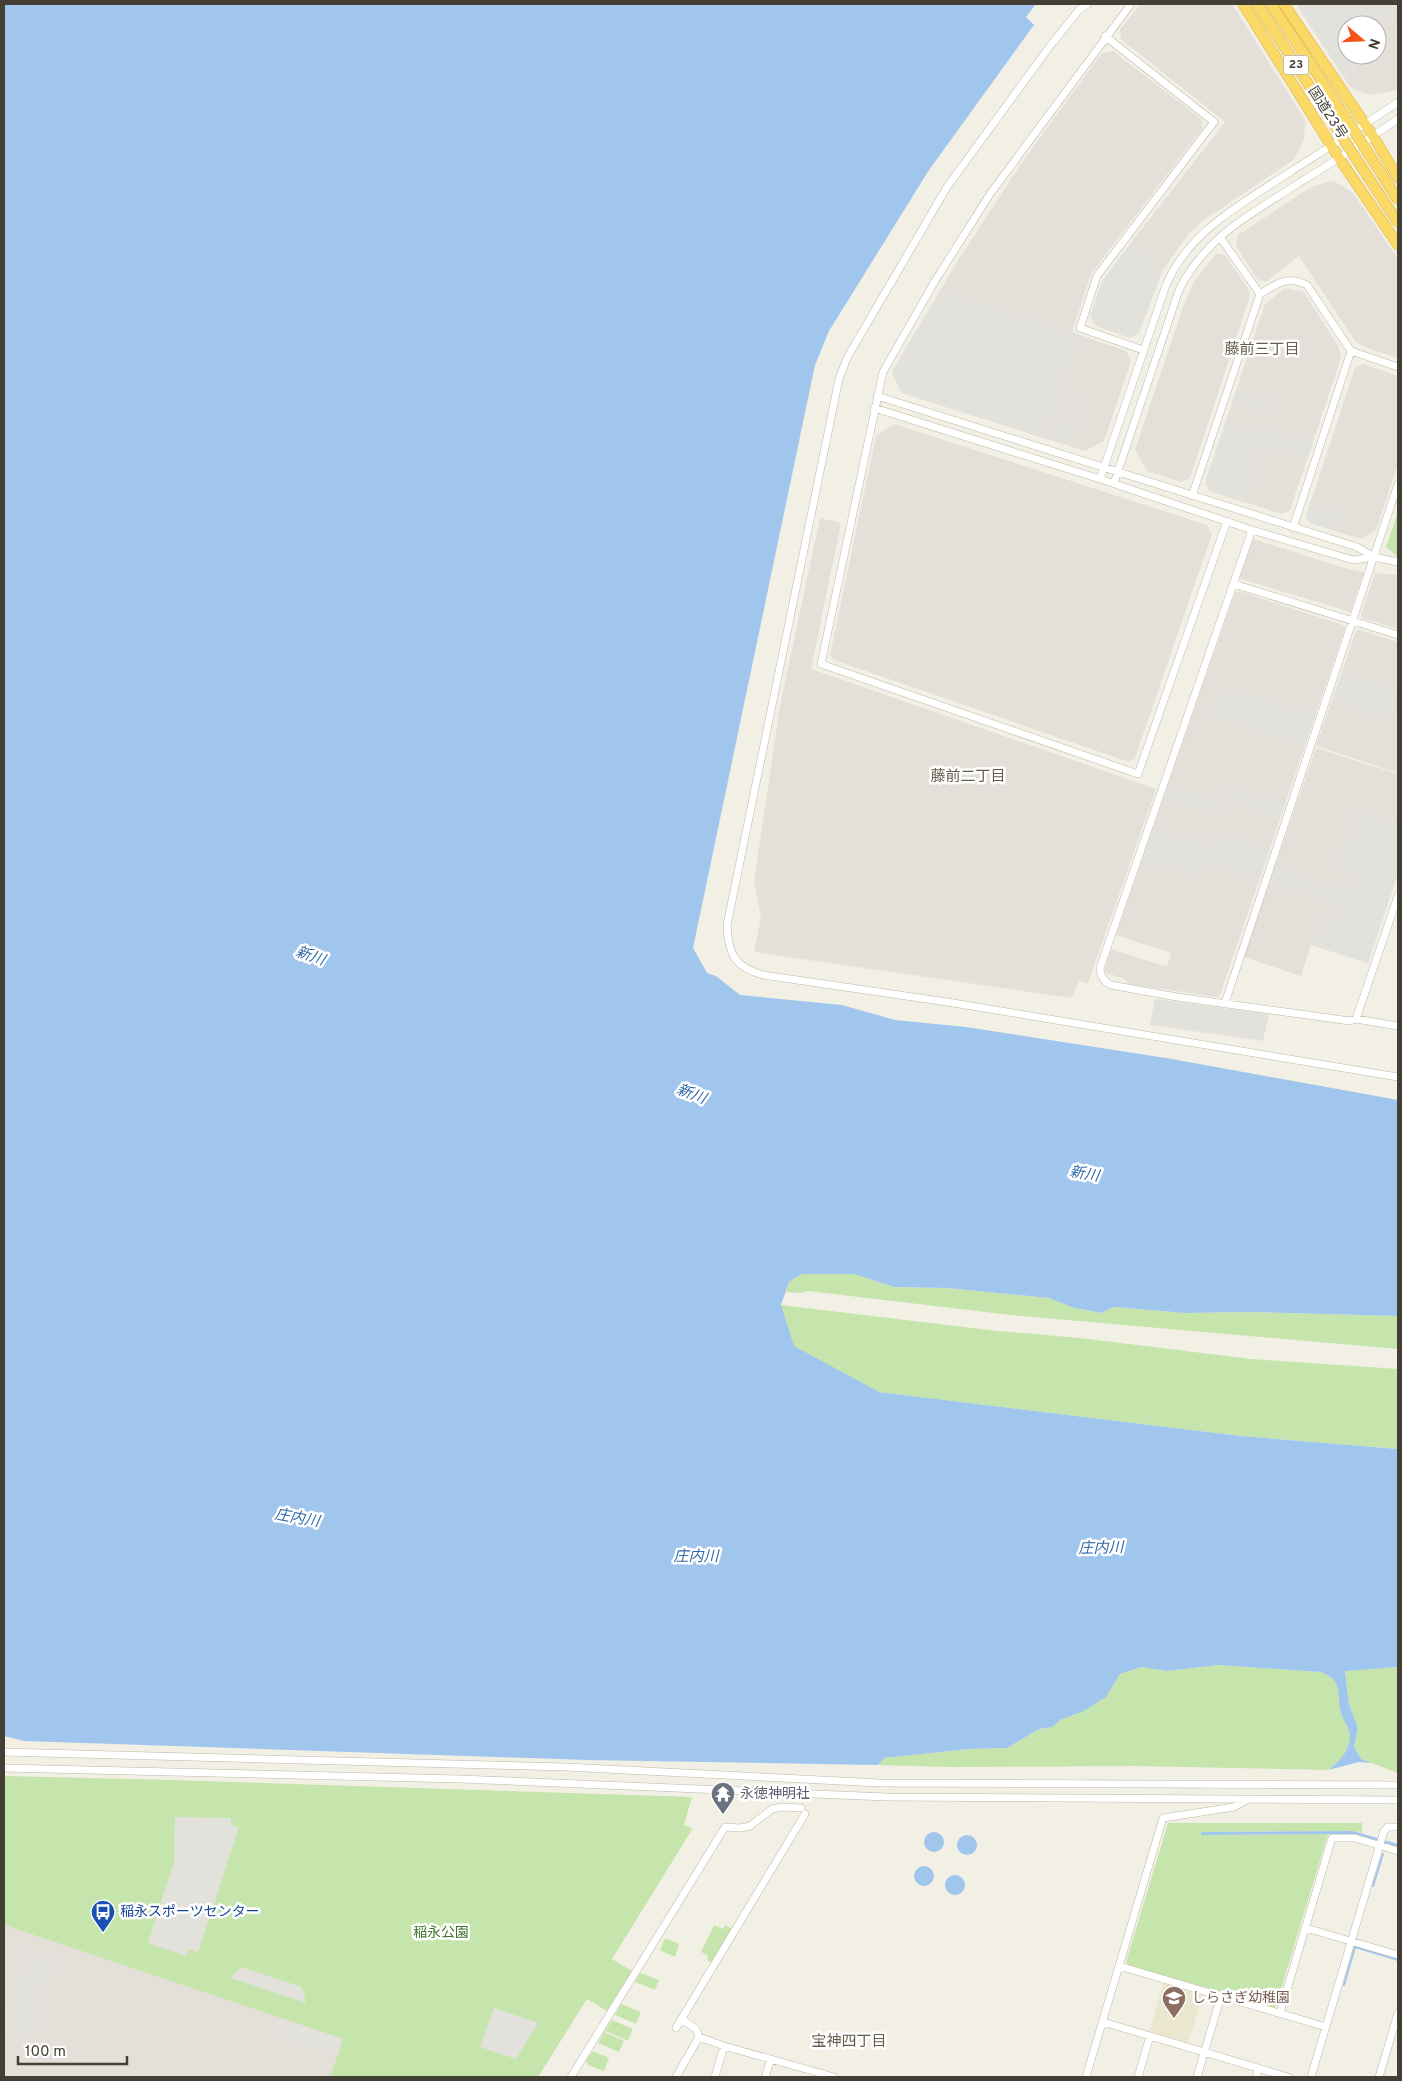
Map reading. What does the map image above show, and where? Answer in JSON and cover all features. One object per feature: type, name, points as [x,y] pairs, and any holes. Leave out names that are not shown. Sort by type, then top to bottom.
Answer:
[{"type":"highway","points":[[1243,4],[1331,146],[1398,245]]},
{"type":"highway","name":"国道23号","points":[[1257,4],[1398,223]]},
{"type":"highway","name":"国道23号","points":[[1271,4],[1398,200]]},
{"type":"highway","points":[[1284,4],[1373,136],[1398,178]]},
{"type":"street","points":[[1088,4],[1079,10],[1045,53],[947,187],[847,358],[839,379],[727,925],[728,944],[735,960],[748,971],[762,975],[928,999],[1398,1077]]},
{"type":"street","points":[[1131,4],[1105,36],[990,194],[935,282],[883,372],[821,664],[1138,774],[1226,521]]},
{"type":"street","points":[[1105,36],[1214,122],[1097,276],[1080,328],[1142,350]]},
{"type":"street","points":[[1100,479],[1142,350],[1174,267],[1185,251],[1226,214],[1398,102]]},
{"type":"street","points":[[1114,484],[1179,290],[1189,269],[1220,236],[1234,225],[1398,119]]},
{"type":"street","points":[[1220,236],[1260,294]]},
{"type":"street","points":[[1192,496],[1260,294],[1279,282],[1290,279],[1306,285],[1351,351],[1398,367]]},
{"type":"street","points":[[1293,528],[1351,351]]},
{"type":"street","points":[[877,396],[1357,547],[1374,557],[1398,562]]},
{"type":"street","points":[[874,408],[1100,479],[1252,530],[1353,560],[1374,557]]},
{"type":"street","points":[[1225,1003],[1398,484]]},
{"type":"street","points":[[1252,530],[1100,968],[1101,976],[1105,982],[1111,985],[1350,1021],[1356,1019],[1398,1026]]},
{"type":"street","points":[[1234,584],[1398,635]]},
{"type":"street","points":[[1356,1019],[1398,896]]},
{"type":"street","points":[[4,1752],[566,1768],[880,1783],[1398,1785]]},
{"type":"street","points":[[4,1768],[450,1778],[886,1797],[1398,1800]]},
{"type":"street","points":[[1086,2077],[1163,1818],[1234,1807],[1248,1800]]},
{"type":"street","points":[[571,2077],[725,1827],[740,1828],[750,1826],[772,1809],[782,1807],[803,1811],[676,2028]]},
{"type":"street","points":[[1311,2077],[1381,1842],[1388,1827],[1398,1827]]},
{"type":"street","points":[[1280,2013],[1332,1838],[1355,1838],[1381,1842],[1398,1851]]},
{"type":"street","points":[[1306,1928],[1398,1956]]},
{"type":"street","points":[[1119,1966],[1326,2027]]},
{"type":"street","points":[[1197,2077],[1221,1996]]},
{"type":"street","points":[[1379,2077],[1398,2013]]},
{"type":"street","points":[[681,2019],[696,2029],[699,2037],[819,2075],[834,2077]]},
{"type":"street","points":[[1102,2022],[1288,2077]]},
{"type":"street","points":[[1138,2077],[1150,2036]]},
{"type":"street","points":[[676,2077],[699,2037]]},
{"type":"street","points":[[715,2077],[724,2046]]},
{"type":"street","points":[[766,2077],[771,2059]]},
{"type":"street","points":[[1256,2077],[1258,2069]]},
{"type":"shaded area","points":[[1141,4],[1232,4],[1305,120],[1304,140],[1293,160],[1204,220],[1189,233],[1163,270],[1130,244],[1225,122],[1121,39],[1120,29]]},
{"type":"shaded area","points":[[1296,4],[1398,4],[1398,90],[1371,95],[1351,88]]},
{"type":"shaded area","points":[[1296,4],[1394,4],[1389,8],[1395,16],[1387,21],[1387,15],[1337,15],[1337,65],[1362,65],[1344,77]]},
{"type":"shaded area","points":[[1113,51],[1201,119],[1202,129],[1091,274],[1072,332],[1126,351],[1131,361],[1104,441],[1085,451],[902,393],[892,372],[956,264],[1022,162],[1102,53]]},
{"type":"shaded area","points":[[1334,181],[1353,193],[1398,259],[1398,358],[1367,348],[1355,341],[1299,256],[1266,282],[1257,279],[1236,246],[1238,235],[1313,186]]},
{"type":"shaded area","points":[[1130,244],[1163,270],[1139,333],[1130,338],[1096,326],[1090,316],[1102,281]]},
{"type":"shaded area","points":[[1216,254],[1225,255],[1247,287],[1250,296],[1190,478],[1181,482],[1147,471],[1135,450],[1183,307],[1195,280]]},
{"type":"shaded area","points":[[1285,288],[1304,292],[1339,348],[1341,358],[1290,510],[1282,514],[1210,491],[1205,483],[1265,304]]},
{"type":"shaded area","points":[[940,291],[1080,335],[1047,439],[902,393],[892,372]]},
{"type":"shaded area","points":[[1363,364],[1398,376],[1398,464],[1376,530],[1361,539],[1310,523],[1306,516],[1355,368]]},
{"type":"shaded area","points":[[1237,388],[1277,402],[1272,416],[1233,402]]},
{"type":"shaded area","points":[[1067,396],[1086,402],[1070,444],[1053,438]]},
{"type":"shaded area","points":[[1226,421],[1266,435],[1269,428],[1313,443],[1307,460],[1263,445],[1243,502],[1210,491],[1205,483]]},
{"type":"shaded area","points":[[894,424],[1207,525],[1212,534],[1135,758],[1129,762],[834,660],[830,655],[876,436]]},
{"type":"shaded area","points":[[1310,502],[1345,514],[1338,532],[1310,523],[1306,516]]},
{"type":"shaded area","points":[[820,518],[841,523],[811,669],[1156,789],[1088,983],[1079,981],[1072,998],[754,952],[761,918],[754,881],[780,706]]},
{"type":"shaded area","points":[[1253,539],[1341,567],[1364,572],[1350,612],[1241,579],[1240,576]]},
{"type":"shaded area","points":[[1375,573],[1398,575],[1398,629],[1362,618],[1361,614]]},
{"type":"shaded area","points":[[1239,591],[1343,625],[1345,628],[1220,995],[1217,997],[1128,984],[1123,978],[1106,973],[1105,969],[1111,949],[1167,967],[1171,953],[1116,935],[1235,593]]},
{"type":"shaded area","points":[[1359,630],[1398,642],[1398,773],[1316,746],[1356,631]]},
{"type":"shaded area","points":[[1342,672],[1398,691],[1388,720],[1332,701]]},
{"type":"shaded area","points":[[1220,687],[1258,698],[1259,696],[1316,714],[1305,745],[1211,716]]},
{"type":"shaded area","points":[[1316,748],[1398,774],[1398,825],[1356,811],[1398,873],[1368,963],[1311,945],[1301,976],[1244,957]]},
{"type":"shaded area","points":[[1168,785],[1222,802],[1218,816],[1163,799]]},
{"type":"shaded area","points":[[1229,785],[1286,803],[1280,819],[1224,801]]},
{"type":"shaded area","points":[[1356,811],[1398,825],[1398,873],[1368,963],[1311,945],[1320,916],[1335,921],[1340,905],[1270,883],[1275,866],[1338,888],[1341,880],[1351,884],[1354,875],[1336,869]]},
{"type":"shaded area","points":[[1153,828],[1208,845],[1212,831],[1270,849],[1260,879],[1203,862],[1198,877],[1142,860]]},
{"type":"shaded area","points":[[1155,999],[1269,1014],[1263,1041],[1150,1025]]},
{"type":"shaded area","points":[[175,1817],[231,1818],[231,1825],[239,1827],[198,1952],[189,1949],[186,1956],[148,1943],[174,1862]]},
{"type":"shaded area","points":[[4,1925],[343,2039],[330,2077],[4,2077]]},
{"type":"shaded area","points":[[28,1949],[54,1958],[39,2004],[44,2006],[32,2040],[4,2030],[4,2021]]},
{"type":"shaded area","points":[[241,1967],[302,1987],[306,2003],[231,1978]]},
{"type":"shaded area","name":"しらさぎ幼稚園","points":[[1163,1984],[1203,1995],[1188,2043],[1150,2031]]},
{"type":"shaded area","points":[[494,2008],[538,2023],[516,2059],[480,2047]]},
{"type":"shaded area","points":[[277,2018],[341,2040],[336,2056],[285,2039],[274,2027]]},
{"type":"green space","points":[[1398,512],[1398,557],[1386,547]]},
{"type":"green space","points":[[4,1159],[781,1305],[1251,1359],[1398,1369],[1398,1449],[1241,1436],[879,1392]]},
{"type":"green space","points":[[802,1274],[854,1274],[894,1287],[947,1288],[1049,1298],[1071,1307],[1101,1313],[1114,1307],[1185,1313],[1249,1312],[1398,1316],[1398,1349],[1011,1315],[808,1291],[800,1293],[786,1292],[789,1282]]},
{"type":"green space","points":[[1219,1665],[1320,1672],[1332,1678],[1337,1686],[1341,1712],[1350,1737],[1345,1753],[1328,1770],[1134,1766],[950,1767],[878,1765],[883,1758],[969,1749],[1007,1748],[1039,1729],[1053,1727],[1060,1720],[1084,1711],[1106,1697],[1120,1674],[1141,1667],[1167,1671]]},
{"type":"green space","points":[[1398,1667],[1398,1773],[1361,1759],[1354,1747],[1358,1728],[1349,1704],[1345,1670]]},
{"type":"green space","name":"稲永公園","points":[[4,1776],[692,1797],[684,1825],[693,1828],[612,1959],[632,1971],[607,2011],[587,1999],[538,2077],[330,2077],[343,2039],[4,1925]]},
{"type":"green space","points":[[1168,1823],[1362,1823],[1362,1833],[1353,1831],[1201,1832],[1201,1835],[1328,1834],[1274,2008],[1129,1965],[1126,1962]]},
{"type":"green space","points":[[714,1925],[723,1929],[725,1925],[732,1929],[712,1963],[707,1960],[708,1955],[701,1952]]},
{"type":"green space","points":[[665,1938],[679,1944],[675,1957],[660,1950]]},
{"type":"green space","points":[[640,1973],[659,1980],[655,1990],[635,1982]]},
{"type":"green space","points":[[621,2004],[641,2012],[636,2024],[615,2015]]},
{"type":"green space","points":[[612,2020],[633,2029],[628,2041],[605,2031]]},
{"type":"green space","points":[[604,2032],[624,2041],[619,2052],[598,2043]]},
{"type":"green space","points":[[593,2051],[609,2058],[604,2071],[588,2065],[586,2061]]},
{"type":"water","points":[[4,4],[1036,4],[1026,17],[1034,25],[929,170],[829,331],[815,365],[693,948],[707,973],[716,976],[740,995],[842,1005],[895,1020],[966,1027],[1172,1059],[1398,1100],[1398,1316],[1249,1312],[1185,1313],[1114,1307],[1101,1313],[1071,1307],[1049,1298],[947,1288],[894,1287],[854,1274],[802,1274],[789,1282],[781,1305],[794,1346],[879,1392],[1241,1436],[1398,1449],[1398,1667],[1345,1671],[1349,1704],[1358,1728],[1354,1747],[1361,1759],[1371,1763],[1359,1762],[1328,1770],[1345,1753],[1350,1737],[1341,1712],[1337,1686],[1332,1678],[1320,1672],[1219,1665],[1167,1671],[1141,1667],[1120,1674],[1106,1697],[1084,1711],[1060,1720],[1053,1727],[1039,1729],[1007,1748],[969,1749],[884,1758],[878,1765],[587,1760],[24,1741],[4,1736]]},
{"type":"water","points":[[1353,1831],[1398,1844],[1398,1847],[1355,1834],[1201,1835],[1201,1832]]},
{"type":"water","points":[[934,1832],[941,1835],[944,1842],[941,1849],[934,1852],[927,1849],[924,1842],[927,1835]]},
{"type":"water","points":[[967,1835],[974,1838],[977,1845],[974,1852],[967,1855],[960,1852],[957,1845],[960,1838]]},
{"type":"water","points":[[924,1866],[931,1869],[934,1876],[931,1883],[924,1886],[917,1883],[914,1876],[917,1869]]},
{"type":"water","points":[[955,1875],[962,1878],[965,1885],[962,1892],[955,1895],[948,1892],[945,1885],[948,1878]]},
{"type":"waterway","points":[[1373,1886],[1383,1854]]},
{"type":"waterway","points":[[1344,1985],[1355,1947],[1398,1960]]},
{"type":"place","name":"永徳神明社","points":[[723,1815]]},
{"type":"place","name":"稲永スポーツセンター","points":[[103,1933]]},
{"type":"place","name":"しらさぎ幼稚園","points":[[1174,2019]]},
{"type":"district","name":"藤前三丁目","points":[[1262,350]]},
{"type":"district","name":"藤前二丁目","points":[[968,777]]},
{"type":"district","name":"宝神四丁目","points":[[849,2042]]},
{"type":"water label","name":"新川","points":[[310,957]]},
{"type":"water label","name":"新川","points":[[691,1095]]},
{"type":"water label","name":"新川","points":[[1084,1175]]},
{"type":"water label","name":"庄内川","points":[[297,1519]]},
{"type":"water label","name":"庄内川","points":[[1101,1549]]},
{"type":"water label","name":"庄内川","points":[[696,1557]]}]
